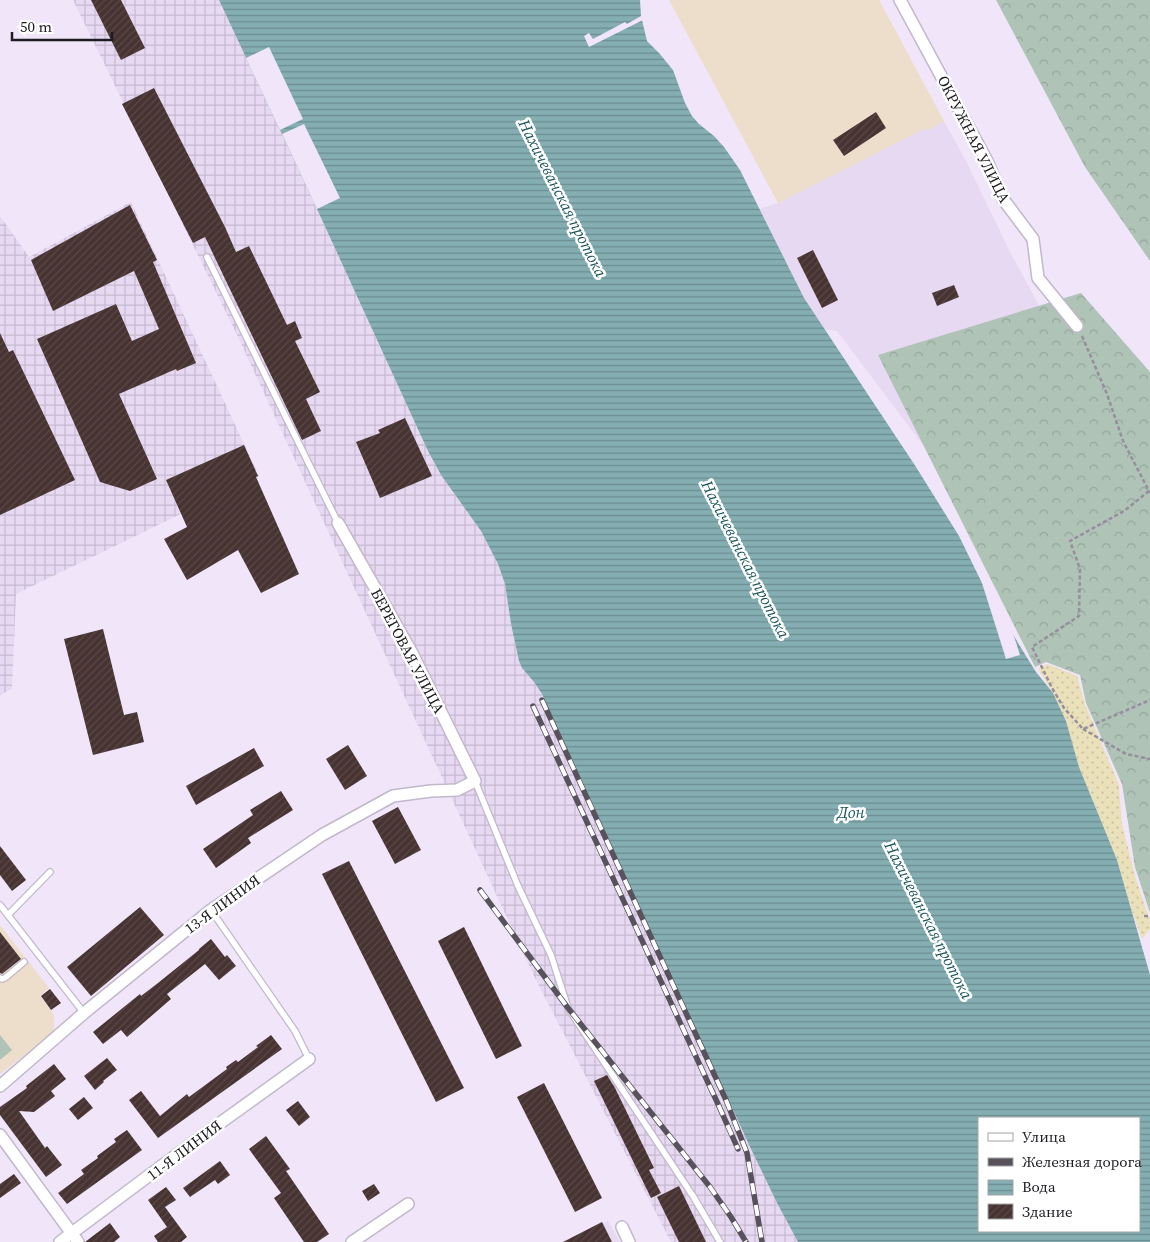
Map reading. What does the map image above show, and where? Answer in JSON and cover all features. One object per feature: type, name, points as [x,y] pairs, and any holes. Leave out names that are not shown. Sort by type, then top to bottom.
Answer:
[{"type":"street","name":"ОКРУЖНАЯ УЛИЦА","points":[[900,0],[987,161],[1003,199],[1033,239],[1038,278],[1078,326]]},
{"type":"street","name":"БЕРЕГОВАЯ УЛИЦА","points":[[338,523],[412,653],[475,781]]},
{"type":"street","name":"13-Я ЛИНИЯ","points":[[0,1086],[84,1013],[211,910],[322,835],[393,796],[457,790],[475,781]]},
{"type":"street","name":"11-Я ЛИНИЯ","points":[[60,1242],[75,1238],[191,1144],[309,1059]]},
{"type":"street","points":[[0,1135],[75,1238]]},
{"type":"street","points":[[352,1242],[408,1204]]},
{"type":"street","points":[[622,1227],[629,1242]]},
{"type":"lane","points":[[207,257],[338,523]]},
{"type":"lane","points":[[475,781],[518,886],[551,955],[568,1008],[694,1196],[720,1242]]},
{"type":"lane","points":[[8,915],[50,872]]},
{"type":"lane","points":[[0,905],[84,1013]]},
{"type":"lane","points":[[211,910],[296,1031],[309,1059]]},
{"type":"lane","points":[[0,978],[5,978],[24,962]]},
{"type":"path","points":[[1078,326],[1108,394],[1123,441],[1149,492],[1124,511],[1070,541],[1080,569],[1079,616],[1032,647],[1064,708],[1083,729],[1126,754],[1150,760]]},
{"type":"path","points":[[1083,729],[1150,700]]},
{"type":"path","points":[[1144,916],[1150,916]]},
{"type":"shaded area","points":[[73,0],[219,0],[428,451],[441,475],[481,531],[498,564],[505,584],[511,624],[522,668],[542,694],[751,1149],[798,1242],[671,1242],[534,976],[238,337]]},
{"type":"shaded area","points":[[669,0],[879,0],[944,121],[928,130],[924,129],[778,203]]},
{"type":"shaded area","points":[[944,121],[966,161],[1010,252],[1140,491],[1005,554],[837,331],[823,329],[804,298],[760,209],[778,203],[924,129],[928,130]]},
{"type":"shaded area","points":[[131,202],[259,476],[16,594],[12,689],[0,695],[0,216],[29,257]]},
{"type":"shaded area","points":[[0,925],[49,988],[40,996],[54,1015],[54,1032],[0,1074]]},
{"type":"shaded area","points":[[608,1221],[620,1242],[575,1242],[575,1236]]},
{"type":"green space","points":[[996,0],[1150,0],[1150,261],[1085,167]]},
{"type":"green space","points":[[1081,293],[1150,372],[1150,913],[1135,867],[1122,784],[1086,703],[1080,675],[1046,662],[1035,667],[878,355]]},
{"type":"green space","points":[[0,1035],[12,1050],[0,1060]]},
{"type":"sand","points":[[1047,664],[1077,676],[1085,704],[1119,785],[1122,824],[1135,876],[1150,921],[1150,929],[1142,939],[1117,860],[1079,767],[1066,721],[1053,693],[1038,669]]},
{"type":"water","name":"Дон","points":[[219,0],[640,0],[641,16],[647,41],[673,70],[685,103],[692,116],[724,147],[740,170],[804,298],[916,467],[959,536],[982,583],[1036,672],[1053,693],[1066,721],[1079,767],[1117,860],[1150,975],[1150,1242],[798,1242],[751,1149],[542,694],[522,668],[511,624],[505,584],[498,564],[481,531],[441,475],[428,451]]},
{"type":"pier","points":[[641,16],[643,20],[589,47],[584,36],[589,33],[593,39],[625,22],[627,24]]},
{"type":"pier","points":[[269,47],[303,119],[280,130],[246,58]]},
{"type":"pier","points":[[304,124],[340,198],[317,209],[282,134]]},
{"type":"pier","points":[[984,582],[1010,624],[1020,655],[1006,659],[982,583]]},
{"type":"building","points":[[91,0],[121,0],[145,48],[121,60]]},
{"type":"building","points":[[154,88],[236,252],[249,246],[287,325],[295,321],[302,338],[295,341],[320,392],[306,399],[321,431],[302,440],[205,237],[193,243],[122,104]]},
{"type":"building","points":[[876,112],[886,128],[844,156],[833,140]]},
{"type":"building","points":[[130,205],[157,260],[153,262],[196,363],[177,371],[176,369],[119,394],[157,479],[130,491],[100,482],[37,339],[116,304],[132,341],[159,329],[134,271],[53,311],[31,260]]},
{"type":"building","points":[[813,250],[838,300],[822,308],[797,258]]},
{"type":"building","points":[[954,285],[959,297],[937,306],[932,293]]},
{"type":"building","points":[[0,333],[9,352],[13,350],[75,480],[0,515]]},
{"type":"building","points":[[405,418],[432,476],[380,498],[356,442],[380,433],[378,430]]},
{"type":"building","points":[[244,445],[258,476],[256,477],[299,574],[261,593],[238,550],[187,580],[164,539],[187,527],[166,480]]},
{"type":"building","points":[[103,629],[124,715],[137,712],[144,742],[93,755],[64,639]]},
{"type":"building","points":[[348,745],[367,776],[345,790],[326,759]]},
{"type":"building","points":[[254,748],[264,766],[196,805],[186,786]]},
{"type":"building","points":[[281,791],[293,810],[248,838],[251,843],[216,868],[203,849],[253,815],[250,810]]},
{"type":"building","points":[[398,807],[421,850],[395,864],[372,821]]},
{"type":"building","points":[[0,846],[26,880],[12,891],[0,875]]},
{"type":"building","points":[[349,861],[464,1088],[436,1102],[322,874]]},
{"type":"building","points":[[140,907],[164,935],[91,996],[67,967]]},
{"type":"building","points":[[464,927],[522,1046],[496,1059],[438,941]]},
{"type":"building","points":[[0,932],[21,959],[2,974],[0,973]]},
{"type":"building","points":[[211,939],[225,957],[227,955],[236,966],[219,980],[205,964],[167,994],[171,999],[127,1037],[121,1030],[103,1044],[93,1032],[140,994],[141,996],[158,983]]},
{"type":"building","points":[[50,989],[61,1003],[51,1010],[41,996]]},
{"type":"building","points":[[271,1035],[282,1049],[158,1138],[129,1100],[141,1091],[160,1116],[187,1094],[189,1097],[227,1069],[226,1067],[236,1060],[238,1062]]},
{"type":"building","points":[[107,1058],[117,1070],[95,1090],[84,1076]]},
{"type":"building","points":[[54,1064],[66,1079],[51,1091],[55,1096],[34,1112],[19,1111],[45,1148],[47,1146],[62,1165],[46,1177],[0,1115],[0,1107],[27,1088],[26,1086]]},
{"type":"building","points":[[607,1075],[654,1168],[649,1170],[661,1193],[651,1198],[594,1081]]},
{"type":"building","points":[[544,1083],[602,1198],[575,1212],[517,1097]]},
{"type":"building","points":[[84,1097],[93,1108],[78,1120],[69,1109]]},
{"type":"building","points":[[298,1101],[310,1117],[299,1126],[286,1110]]},
{"type":"building","points":[[127,1130],[142,1150],[67,1204],[58,1193],[84,1174],[81,1170],[98,1158],[97,1156],[116,1142],[114,1139]]},
{"type":"building","points":[[266,1136],[290,1169],[286,1171],[329,1234],[317,1242],[304,1242],[274,1198],[281,1193],[249,1149]]},
{"type":"building","points":[[220,1161],[230,1175],[218,1184],[215,1180],[190,1197],[183,1188]]},
{"type":"building","points":[[14,1174],[21,1183],[0,1198],[0,1184]]},
{"type":"building","points":[[374,1184],[380,1193],[368,1201],[362,1191]]},
{"type":"building","points":[[679,1186],[706,1242],[679,1242],[657,1197]]},
{"type":"building","points":[[166,1187],[176,1200],[165,1207],[187,1237],[181,1242],[158,1242],[154,1236],[167,1227],[148,1200]]},
{"type":"building","points":[[602,1222],[612,1242],[563,1242]]},
{"type":"building","points":[[110,1223],[120,1237],[114,1242],[85,1242]]},
{"type":"railway","points":[[542,700],[726,1100],[747,1153],[762,1242]]},
{"type":"railway","points":[[533,706],[738,1149]]},
{"type":"railway","points":[[480,890],[568,1008],[710,1187],[746,1242]]},
{"type":"water label","name":"Нахичеванская протока","points":[[563,198]]},
{"type":"water label","name":"Нахичеванская протока","points":[[746,559]]},
{"type":"water label","name":"Нахичеванская протока","points":[[929,920]]}]
